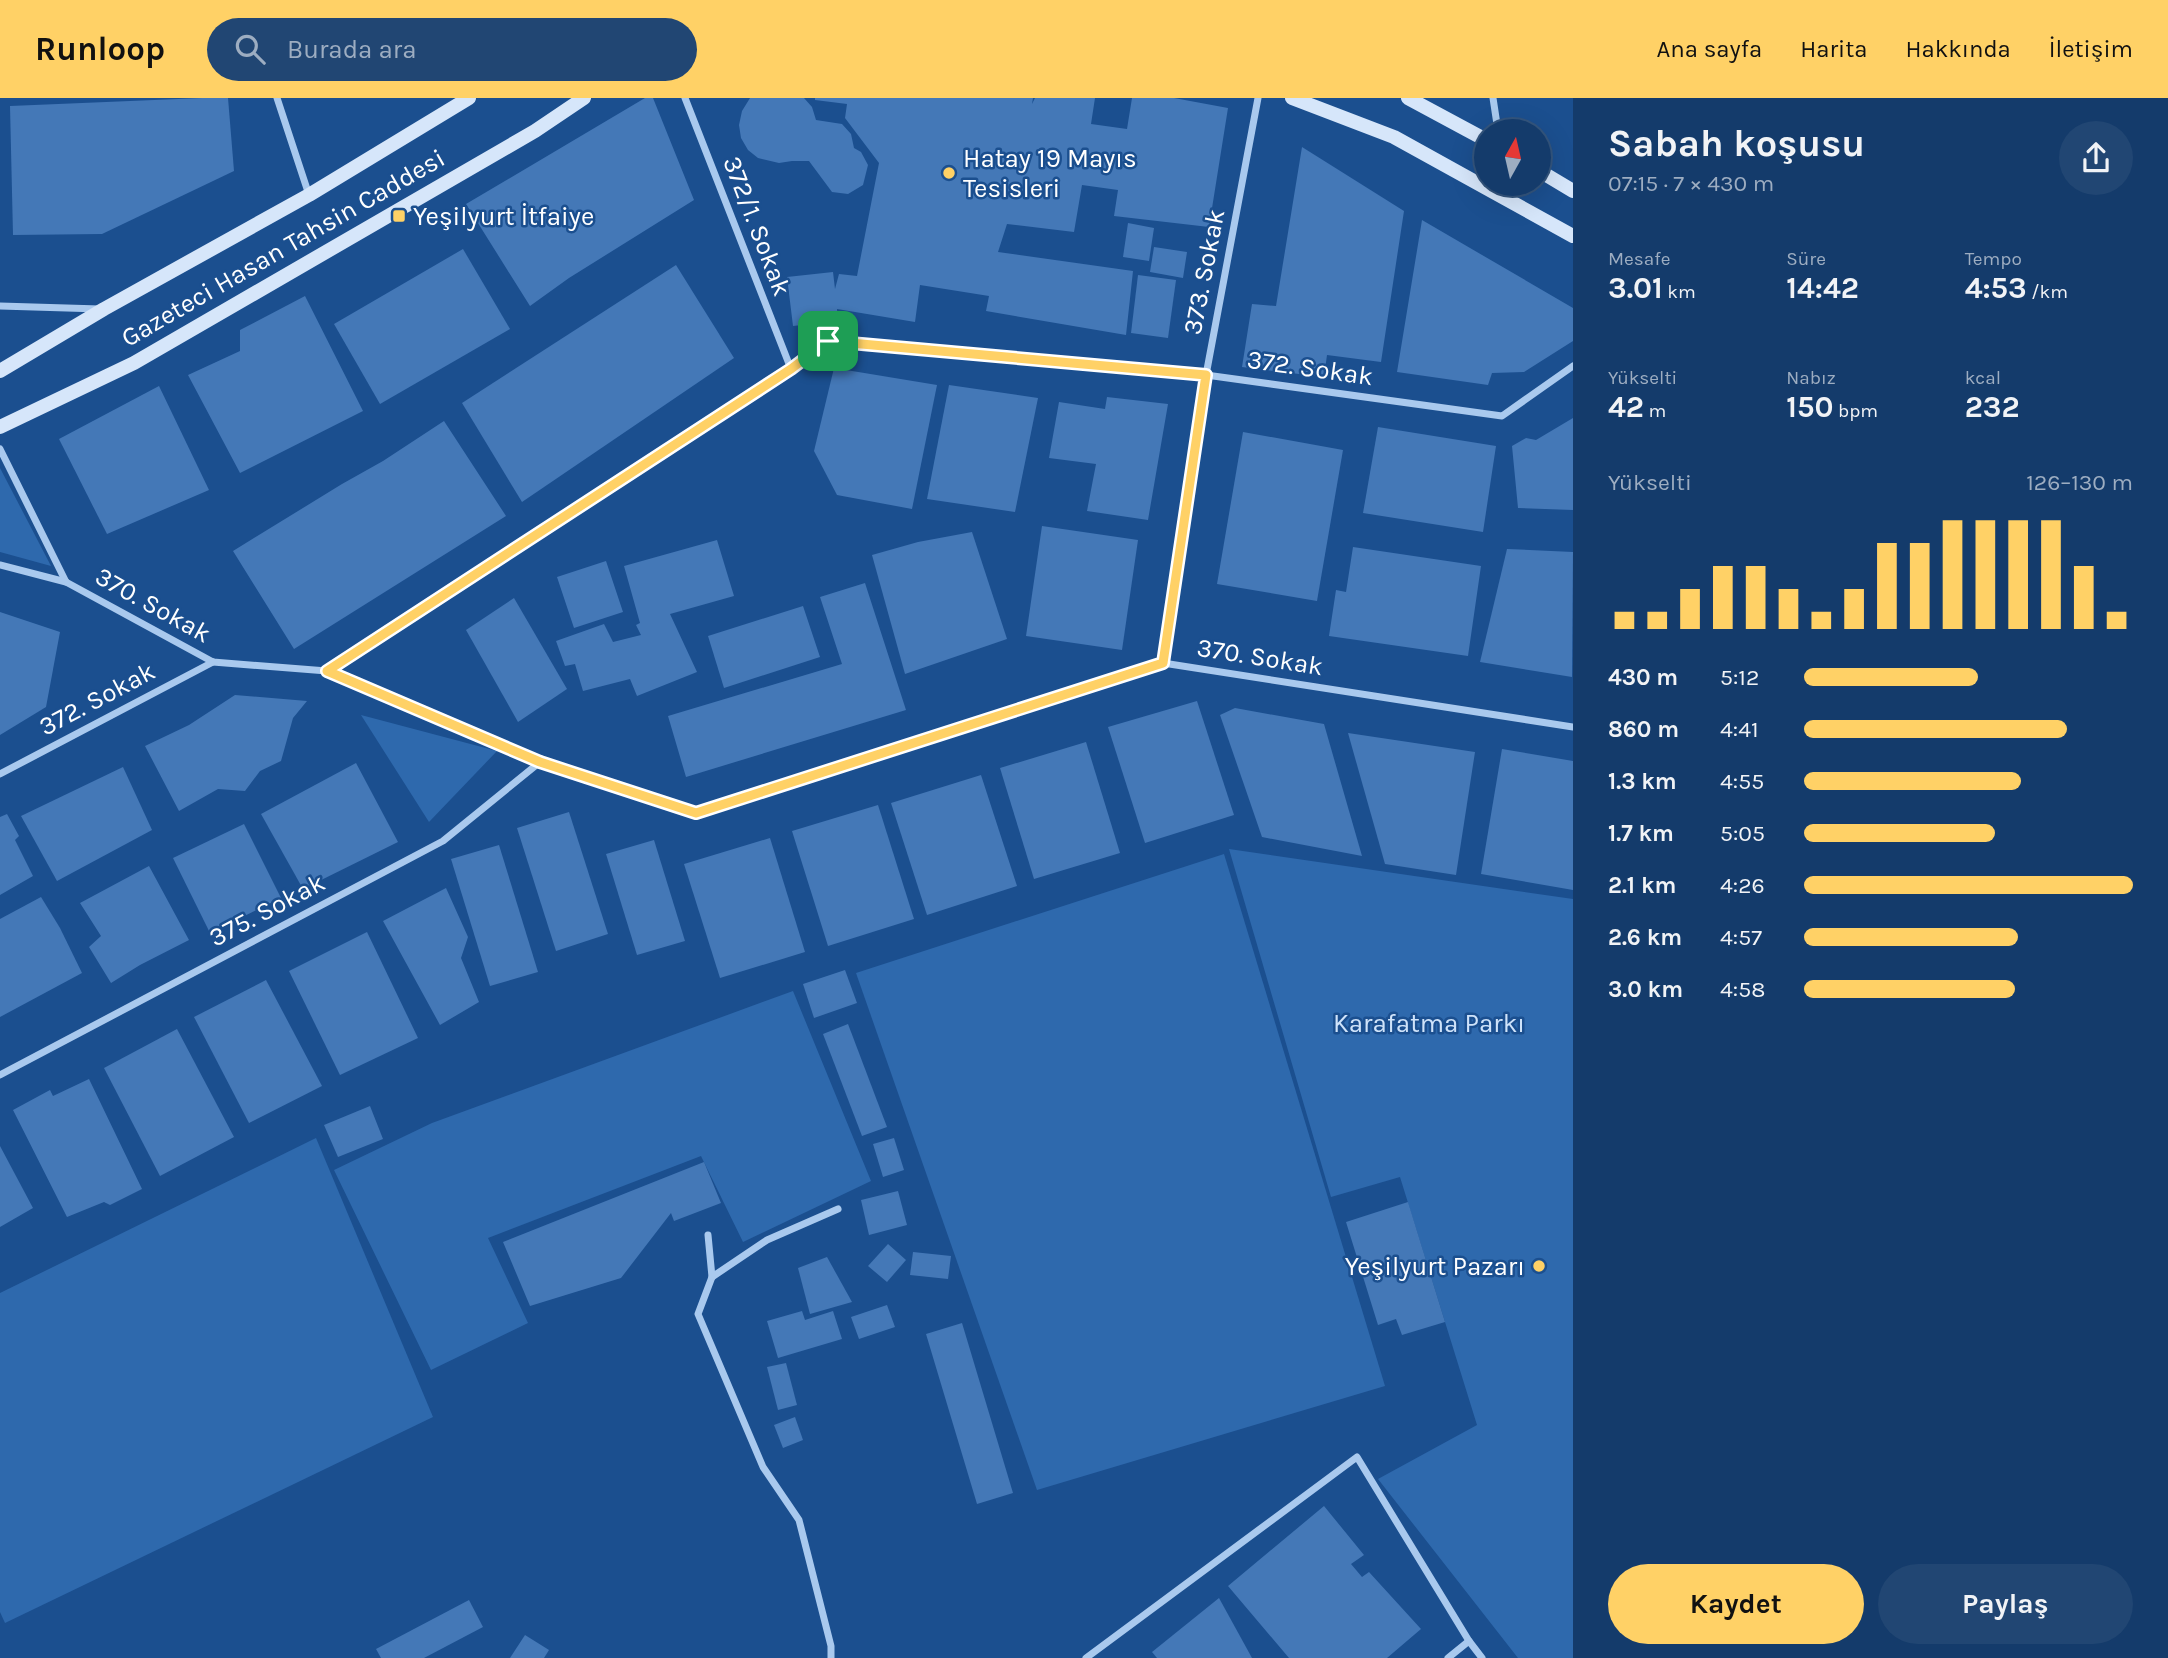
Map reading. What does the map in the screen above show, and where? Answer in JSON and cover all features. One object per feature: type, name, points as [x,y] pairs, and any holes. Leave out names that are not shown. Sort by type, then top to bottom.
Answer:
[{"type":"main road","name":"Gazeteci Hasan Tahsin Caddesi","points":[[0,370],[309,195],[469,98]]},
{"type":"main road","name":"Gazeteci Hasan Tahsin Caddesi","points":[[0,427],[134,363],[535,131],[584,98]]},
{"type":"main road","points":[[1292,98],[1394,137],[1573,236]]},
{"type":"main road","points":[[1408,98],[1474,133]]},
{"type":"main road","points":[[1551,178],[1573,191]]},
{"type":"street","points":[[277,98],[309,195]]},
{"type":"street","name":"372/1. Sokak","points":[[685,98],[791,369]]},
{"type":"street","name":"373. Sokak","points":[[1163,663],[1206,375],[1258,98]]},
{"type":"street","points":[[1493,98],[1496,119]]},
{"type":"street","points":[[0,306],[104,309]]},
{"type":"street","name":"372. Sokak","points":[[327,671],[791,369],[828,341],[1206,375],[1502,416],[1573,366]]},
{"type":"street","name":"370. Sokak","points":[[0,449],[66,582],[213,662],[327,671],[540,762],[696,813],[1163,663],[1573,727]]},
{"type":"street","points":[[0,565],[66,582]]},
{"type":"street","name":"372. Sokak","points":[[0,774],[213,662]]},
{"type":"street","name":"375. Sokak","points":[[0,1075],[443,841],[540,762]]},
{"type":"street","points":[[712,1277],[767,1240],[838,1209]]},
{"type":"street","points":[[708,1235],[712,1277],[698,1314],[763,1467],[799,1520],[831,1646],[831,1658]]},
{"type":"street","points":[[1086,1658],[1356,1457],[1482,1658]]},
{"type":"street","points":[[1448,1658],[1469,1641]]},
{"type":"green space","points":[[0,468],[51,566],[0,552]]},
{"type":"green space","points":[[361,715],[497,751],[429,822]]},
{"type":"green space","name":"Karafatma Parkı","points":[[1229,849],[1573,899],[1573,1658],[1518,1658],[1378,1479],[1477,1425],[1400,1177],[1331,1197]]},
{"type":"green space","points":[[1224,854],[1385,1386],[1037,1490],[856,973]]},
{"type":"green space","points":[[793,991],[871,1181],[743,1242],[701,1156],[488,1238],[528,1323],[431,1370],[334,1170],[432,1123]]},
{"type":"green space","points":[[316,1138],[433,1417],[5,1623],[0,1612],[0,1293]]},
{"type":"building","points":[[228,98],[234,171],[102,234],[13,235],[10,106]]},
{"type":"building","points":[[645,98],[653,98],[694,200],[569,278],[530,306],[466,204]]},
{"type":"building","points":[[750,98],[804,98],[812,107],[816,120],[842,124],[851,134],[854,148],[861,152],[868,165],[863,185],[848,194],[832,192],[809,161],[779,163],[758,158],[748,150],[741,138],[739,125],[742,111]]},
{"type":"building","points":[[815,98],[1033,98],[1032,104],[1035,98],[1095,98],[1091,124],[1127,129],[1132,98],[1174,98],[1228,108],[1209,227],[1114,216],[1118,190],[1082,185],[1074,232],[1007,224],[998,252],[1133,271],[1126,335],[986,311],[989,296],[920,285],[915,322],[837,309],[838,321],[793,326],[787,277],[833,272],[835,289],[839,274],[857,276],[879,163],[845,118],[847,104]]},
{"type":"building","points":[[1302,147],[1404,211],[1381,362],[1327,355],[1324,377],[1242,367],[1252,304],[1276,306]]},
{"type":"building","points":[[1422,220],[1573,308],[1573,341],[1524,372],[1492,373],[1488,385],[1397,372]]},
{"type":"building","points":[[1128,223],[1154,228],[1149,261],[1123,257]]},
{"type":"building","points":[[1154,247],[1187,252],[1183,278],[1150,272]]},
{"type":"building","points":[[463,249],[510,329],[380,404],[334,324]]},
{"type":"building","points":[[676,265],[734,358],[522,502],[462,403]]},
{"type":"building","points":[[1138,275],[1176,280],[1168,338],[1131,333]]},
{"type":"building","points":[[305,296],[363,411],[240,473],[188,375],[240,351],[240,330]]},
{"type":"building","points":[[834,368],[937,385],[912,509],[837,495],[814,451]]},
{"type":"building","points":[[949,385],[1038,398],[1015,512],[927,499]]},
{"type":"building","points":[[159,386],[209,490],[107,534],[59,439]]},
{"type":"building","points":[[1107,397],[1168,404],[1148,520],[1087,511],[1096,464],[1049,458],[1059,402],[1105,409]]},
{"type":"building","points":[[1573,418],[1573,510],[1518,508],[1512,446],[1526,438],[1536,440]]},
{"type":"building","points":[[444,421],[506,516],[294,649],[233,551]]},
{"type":"building","points":[[1378,427],[1496,446],[1483,532],[1363,513]]},
{"type":"building","points":[[1243,432],[1343,450],[1317,601],[1217,584]]},
{"type":"building","points":[[1042,526],[1138,540],[1122,650],[1026,636]]},
{"type":"building","points":[[972,532],[1007,639],[905,674],[872,555],[918,542]]},
{"type":"building","points":[[717,540],[734,596],[670,614],[697,672],[637,696],[630,679],[583,691],[575,664],[565,666],[556,641],[604,624],[613,642],[641,635],[636,625],[640,623],[624,566]]},
{"type":"building","points":[[1353,547],[1481,566],[1468,656],[1329,636],[1336,590],[1346,592]]},
{"type":"building","points":[[1507,549],[1573,552],[1572,677],[1480,662]]},
{"type":"building","points":[[606,561],[623,612],[574,628],[557,577]]},
{"type":"building","points":[[865,583],[906,710],[686,777],[668,716],[842,664],[820,597]]},
{"type":"building","points":[[514,598],[567,689],[518,722],[466,630]]},
{"type":"building","points":[[803,606],[820,657],[724,688],[708,636]]},
{"type":"building","points":[[0,612],[60,632],[46,707],[0,735]]},
{"type":"building","points":[[235,695],[307,701],[293,718],[281,761],[260,771],[245,791],[218,789],[179,811],[145,746],[189,725]]},
{"type":"building","points":[[1197,701],[1234,815],[1145,843],[1108,727]]},
{"type":"building","points":[[1235,708],[1324,724],[1362,856],[1262,837],[1220,715]]},
{"type":"building","points":[[1348,733],[1475,752],[1456,875],[1385,864]]},
{"type":"building","points":[[1086,742],[1120,853],[1034,879],[1000,768]]},
{"type":"building","points":[[1502,749],[1573,761],[1573,890],[1481,874]]},
{"type":"building","points":[[356,763],[398,842],[303,889],[261,814]]},
{"type":"building","points":[[123,767],[152,830],[57,881],[21,816]]},
{"type":"building","points":[[981,775],[1017,886],[927,915],[891,803]]},
{"type":"building","points":[[878,805],[914,919],[828,946],[792,831]]},
{"type":"building","points":[[569,812],[608,934],[556,951],[517,828]]},
{"type":"building","points":[[7,814],[19,836],[15,840],[33,876],[0,895],[0,817]]},
{"type":"building","points":[[244,824],[281,898],[210,933],[173,858]]},
{"type":"building","points":[[770,838],[805,952],[720,978],[684,864]]},
{"type":"building","points":[[654,840],[685,941],[637,955],[606,854]]},
{"type":"building","points":[[499,845],[538,972],[490,986],[451,859]]},
{"type":"building","points":[[149,866],[189,940],[111,983],[89,947],[101,936],[80,903]]},
{"type":"building","points":[[446,888],[468,937],[461,958],[479,1002],[440,1025],[383,921]]},
{"type":"building","points":[[41,897],[82,973],[0,1017],[0,919]]},
{"type":"building","points":[[367,932],[418,1038],[340,1075],[289,971]]},
{"type":"building","points":[[845,970],[857,1003],[814,1018],[803,984]]},
{"type":"building","points":[[266,980],[322,1086],[249,1123],[194,1017]]},
{"type":"building","points":[[848,1024],[887,1127],[862,1136],[823,1034]]},
{"type":"building","points":[[177,1029],[234,1137],[160,1176],[104,1068]]},
{"type":"building","points":[[89,1079],[142,1189],[110,1205],[104,1202],[67,1217],[13,1110],[50,1090],[53,1096]]},
{"type":"building","points":[[370,1106],[383,1139],[338,1157],[324,1125]]},
{"type":"building","points":[[894,1138],[904,1170],[883,1177],[873,1144]]},
{"type":"building","points":[[0,1146],[33,1208],[0,1227]]},
{"type":"building","points":[[704,1162],[721,1203],[674,1221],[671,1213],[621,1278],[530,1306],[503,1242]]},
{"type":"building","points":[[898,1191],[907,1225],[869,1235],[861,1200]]},
{"type":"building","points":[[1408,1202],[1445,1322],[1402,1335],[1396,1319],[1378,1325],[1346,1222]]},
{"type":"building","points":[[888,1244],[906,1260],[887,1282],[868,1266]]},
{"type":"building","points":[[913,1252],[951,1256],[948,1279],[910,1275]]},
{"type":"building","points":[[827,1257],[852,1302],[810,1314],[798,1268]]},
{"type":"building","points":[[887,1305],[895,1327],[859,1339],[851,1317]]},
{"type":"building","points":[[802,1311],[805,1320],[833,1311],[842,1339],[778,1358],[767,1321]]},
{"type":"building","points":[[962,1323],[1013,1493],[977,1504],[926,1334]]},
{"type":"building","points":[[786,1363],[797,1405],[778,1410],[767,1367]]},
{"type":"building","points":[[795,1417],[803,1440],[783,1448],[774,1425]]},
{"type":"building","points":[[1324,1506],[1364,1555],[1351,1564],[1362,1577],[1369,1572],[1421,1629],[1387,1658],[1289,1658],[1228,1586]]},
{"type":"building","points":[[1219,1598],[1252,1658],[1157,1658],[1152,1652]]},
{"type":"building","points":[[469,1600],[483,1627],[424,1658],[381,1658],[376,1649]]},
{"type":"building","points":[[525,1635],[549,1650],[544,1658],[510,1658]]},
{"type":"place","name":"Hatay 19 Mayıs Tesisleri","points":[[949,173]]},
{"type":"place","name":"Yeşilyurt İtfaiye","points":[[399,216]]},
{"type":"place","name":"Yeşilyurt Pazarı","points":[[1539,1266]]},
{"type":"route","points":[[828,341],[1206,375],[1163,663],[696,813],[540,762],[327,671],[791,369],[828,341]]}]
